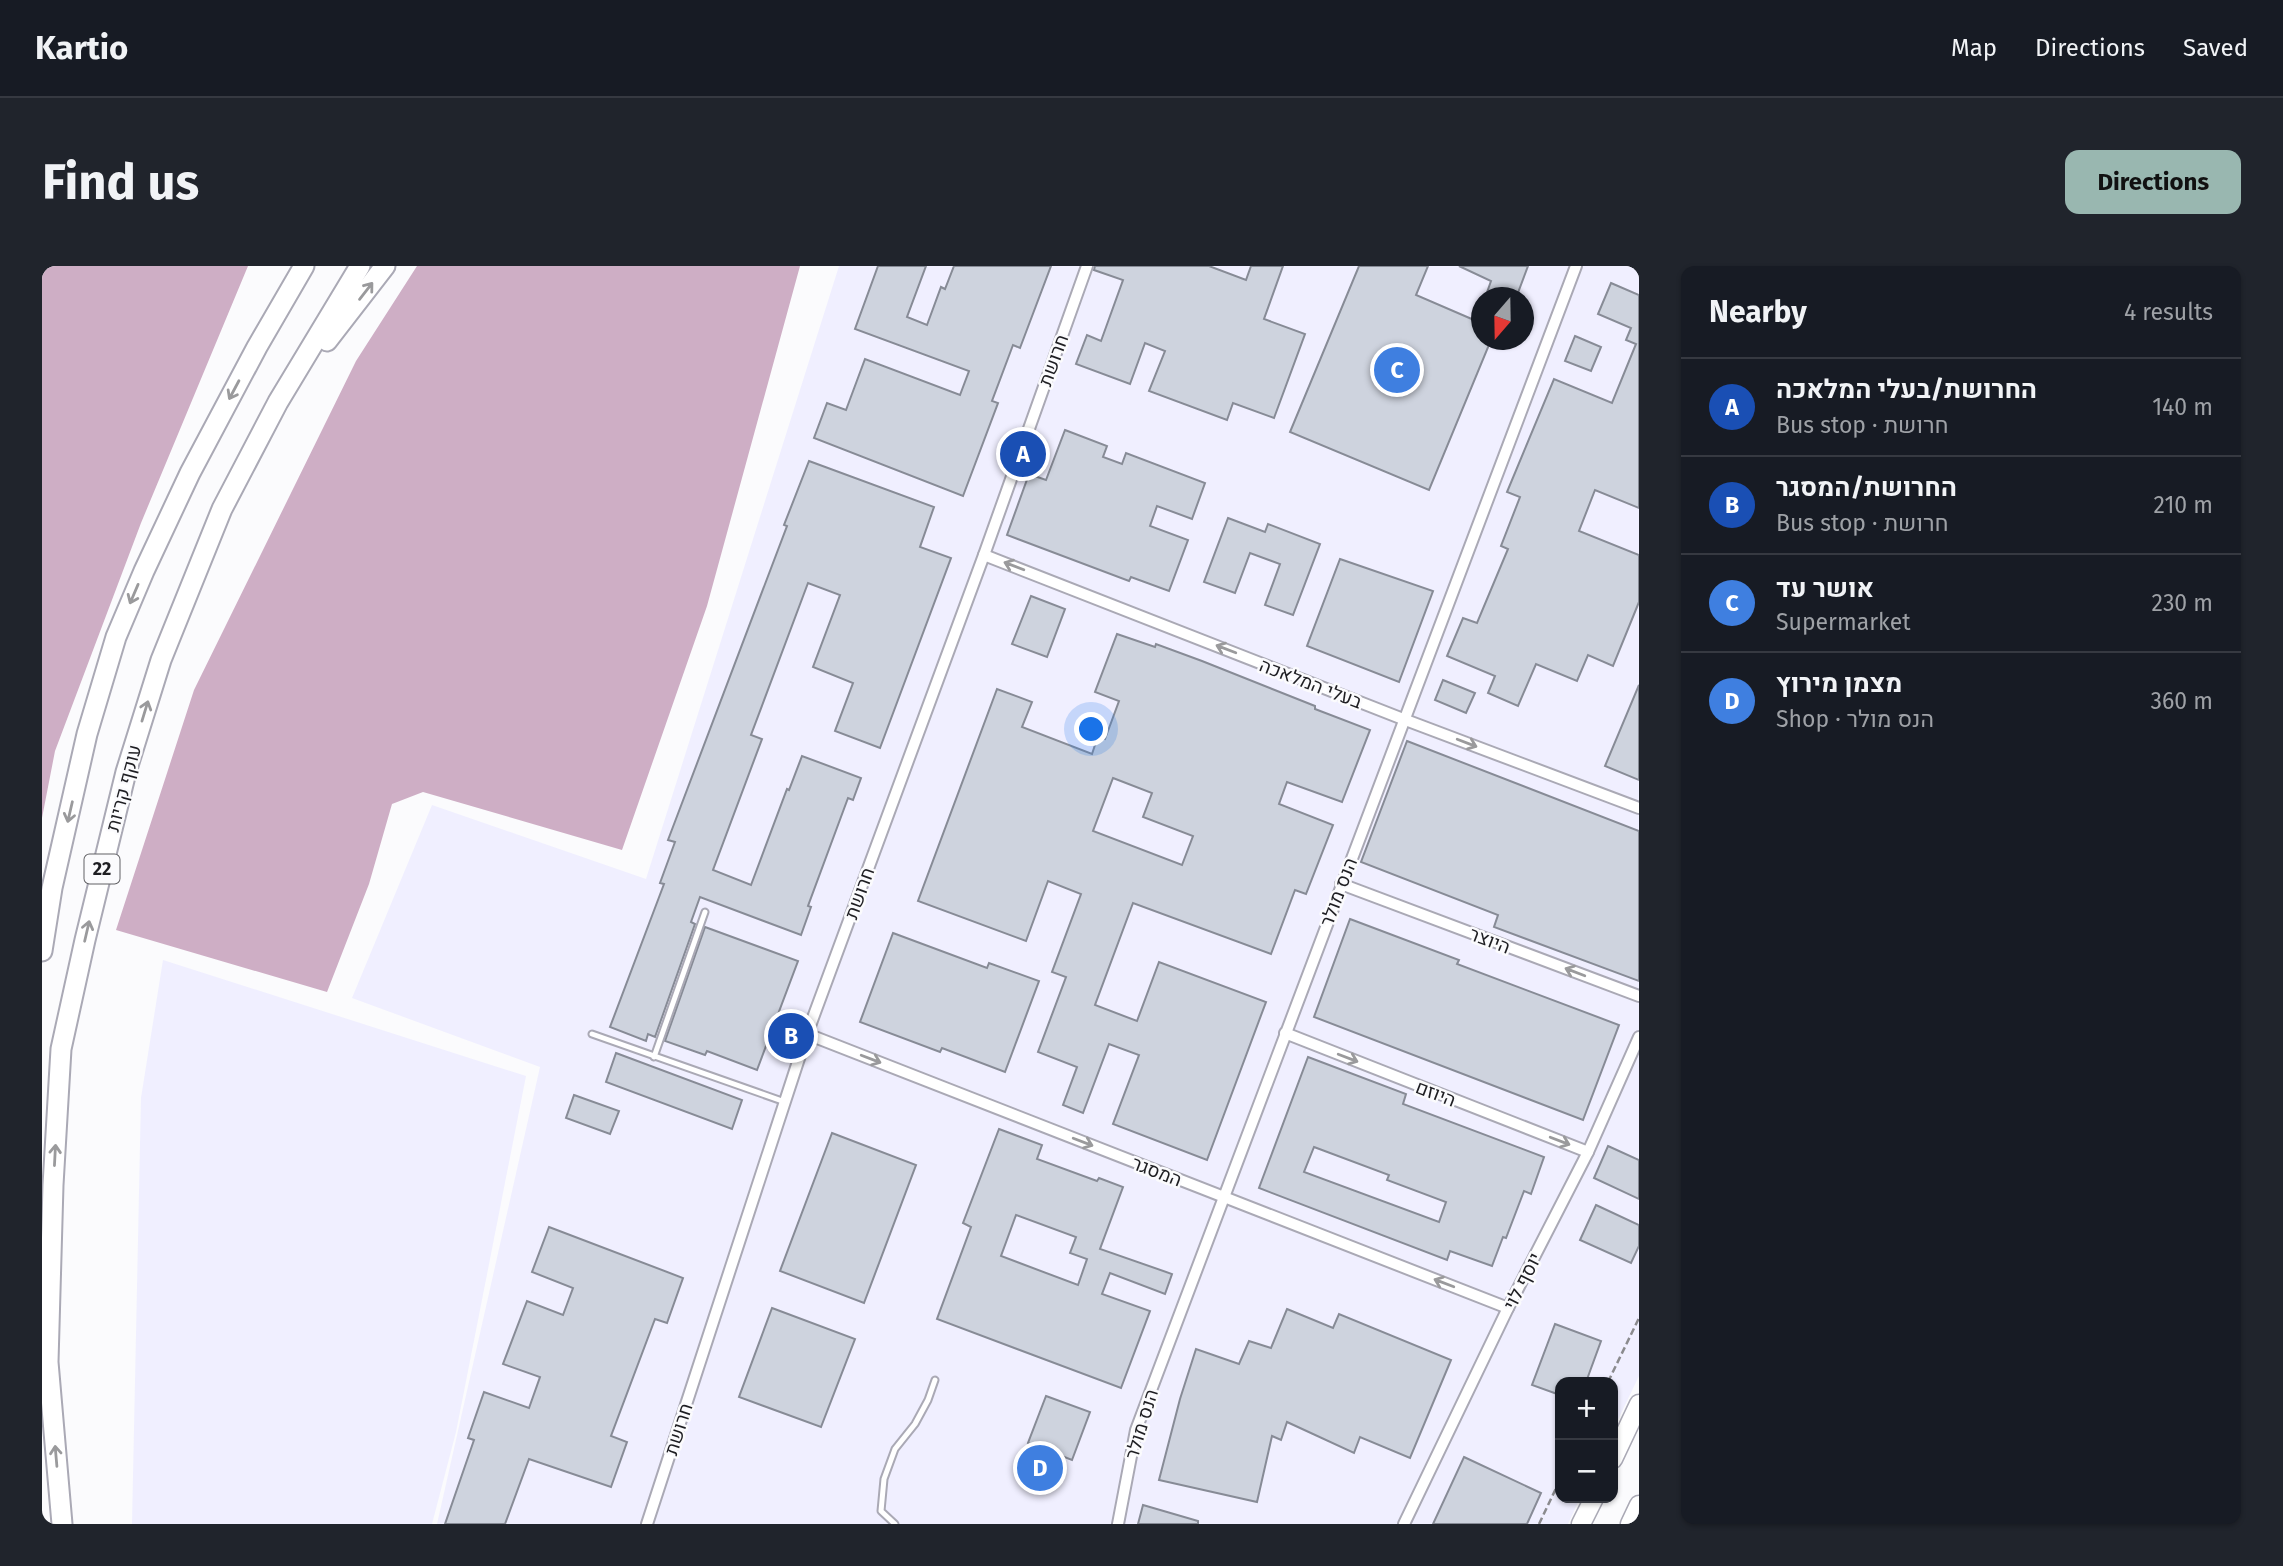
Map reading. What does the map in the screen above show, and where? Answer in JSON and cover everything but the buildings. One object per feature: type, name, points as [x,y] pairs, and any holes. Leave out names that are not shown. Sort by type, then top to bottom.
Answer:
[{"type":"highway","points":[[257,348],[277,288],[289,266]]},
{"type":"highway","name":"22","points":[[42,951],[52,888],[87,734],[116,637],[190,473],[304,266]]},
{"type":"highway","name":"עוקף קריות","points":[[62,1524],[48,1362],[53,1185],[61,1049],[126,772],[161,660],[222,509],[278,402],[360,266]]},
{"type":"highway","points":[[278,402],[385,266]]},
{"type":"highway","points":[[1618,1448],[1639,1404]]},
{"type":"highway","points":[[1581,1524],[1592,1503]]},
{"type":"highway","points":[[1630,1524],[1639,1505]]},
{"type":"street","name":"חרושת","points":[[646,1524],[807,1034],[984,555],[1087,266]]},
{"type":"street","name":"הנס מולר","points":[[1118,1524],[1136,1430],[1576,266]]},
{"type":"street","name":"בעלי המלאכה","points":[[984,555],[1639,808]]},
{"type":"street","name":"היוצר","points":[[1341,884],[1639,996]]},
{"type":"street","name":"היוזם","points":[[1285,1033],[1588,1152]]},
{"type":"street","name":"המסגר","points":[[807,1034],[1508,1308]]},
{"type":"street","name":"יוסף לוי","points":[[1404,1524],[1508,1308],[1588,1152],[1639,1037]]},
{"type":"lane","points":[[654,1056],[705,912]]},
{"type":"lane","points":[[592,1034],[785,1102]]},
{"type":"lane","points":[[895,1524],[881,1511],[884,1479],[895,1449],[915,1424],[936,1380]]},
{"type":"path","points":[[1610,1377],[1639,1318]]},
{"type":"path","points":[[1539,1524],[1555,1490]]},
{"type":"shaded area","points":[[42,266],[248,266],[141,523],[55,751],[42,818]]},
{"type":"shaded area","points":[[417,266],[800,266],[707,606],[622,850],[423,792],[392,804],[369,884],[327,992],[116,930],[194,690],[356,361]]},
{"type":"shaded area","points":[[839,266],[1632,266],[1639,269],[1639,1376],[1618,1420],[1618,1377],[1555,1377],[1555,1503],[1578,1503],[1568,1524],[437,1524],[540,1067],[352,998],[432,805],[646,879]]},
{"type":"shaded area","points":[[163,960],[526,1076],[456,1432],[432,1524],[132,1524],[141,1098]]},
{"type":"place","name":"אושר עד","points":[[1397,370]]},
{"type":"place","name":"החרושת/בעלי המלאכה","points":[[1023,454]]},
{"type":"place","name":"החרושת/המסגר","points":[[791,1036]]},
{"type":"place","name":"מצמן מירוץ","points":[[1040,1468]]}]
